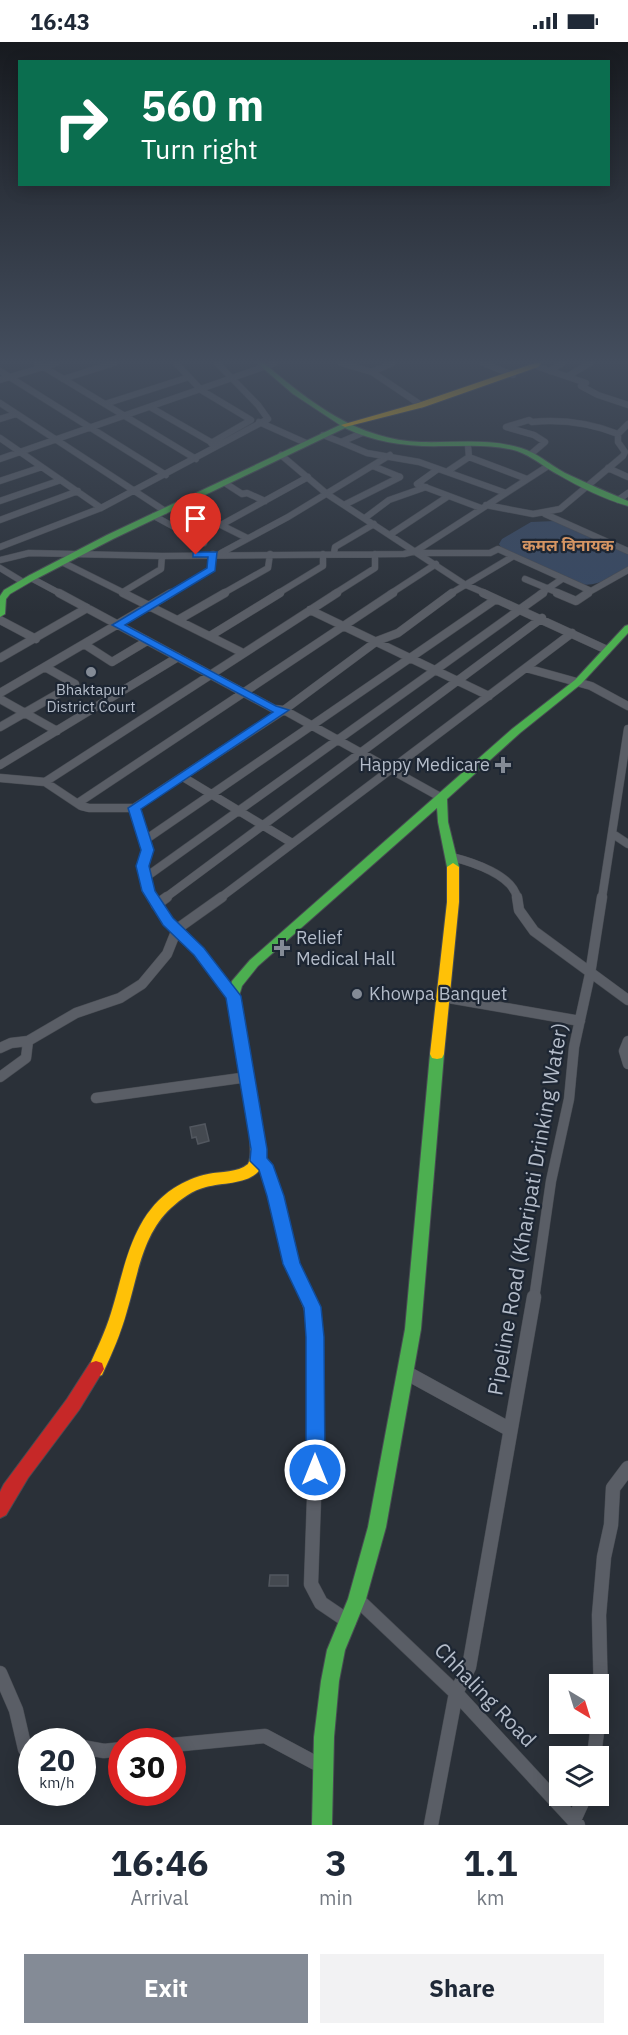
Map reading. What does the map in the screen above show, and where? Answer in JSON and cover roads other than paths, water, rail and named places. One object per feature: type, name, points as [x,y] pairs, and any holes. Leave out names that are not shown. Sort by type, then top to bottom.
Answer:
[{"type":"main road","points":[[0,614],[1,599],[7,592],[27,580],[299,446]]},
{"type":"main road","points":[[429,446],[469,451],[509,448],[531,454],[548,466],[588,487],[625,499]]},
{"type":"main road","points":[[0,1509],[16,1479],[100,1363],[120,1307],[136,1247],[151,1219],[173,1198],[195,1183],[245,1174],[258,1161],[259,1149],[233,996],[236,984],[254,963],[516,730],[579,682],[628,628]]},
{"type":"main road","points":[[322,1825],[323,1767],[330,1681],[336,1650],[357,1599],[376,1527],[413,1329],[453,902],[452,857],[442,827],[442,798]]},
{"type":"street","points":[[11,446],[101,508]]},
{"type":"street","points":[[0,459],[36,446]]},
{"type":"street","points":[[66,446],[135,491],[160,513],[204,543]]},
{"type":"street","points":[[120,446],[166,475]]},
{"type":"street","points":[[175,446],[196,459]]},
{"type":"street","points":[[351,446],[368,453],[390,455],[419,462],[506,493]]},
{"type":"street","points":[[531,454],[540,446]]},
{"type":"street","points":[[438,470],[417,484],[447,497],[483,507],[521,513],[552,512],[588,487],[592,481],[623,456],[626,446]]},
{"type":"street","points":[[0,547],[101,508],[218,447]]},
{"type":"street","points":[[448,471],[469,451],[527,479]]},
{"type":"street","points":[[281,455],[327,494],[346,504],[464,584],[542,618],[607,650]]},
{"type":"street","points":[[0,693],[212,569],[216,554],[327,494],[390,455]]},
{"type":"street","points":[[346,504],[400,477],[373,466]]},
{"type":"street","points":[[418,552],[548,466]]},
{"type":"street","points":[[0,481],[42,467]]},
{"type":"street","points":[[608,468],[628,477]]},
{"type":"street","points":[[221,525],[308,477]]},
{"type":"street","points":[[0,501],[61,480]]},
{"type":"street","points":[[225,483],[242,494],[247,493],[265,501]]},
{"type":"street","points":[[365,518],[389,500],[426,488]]},
{"type":"street","points":[[0,520],[78,492]]},
{"type":"street","points":[[391,534],[447,497]]},
{"type":"street","points":[[183,503],[247,538]]},
{"type":"street","points":[[552,512],[628,545]]},
{"type":"street","points":[[542,513],[628,550]]},
{"type":"street","points":[[333,553],[335,547],[374,524]]},
{"type":"street","points":[[0,560],[29,553],[162,556],[404,554],[418,552],[490,553],[498,549],[591,591]]},
{"type":"street","points":[[178,620],[268,568],[270,554]]},
{"type":"street","points":[[210,636],[323,566],[323,554]]},
{"type":"street","points":[[45,782],[375,568],[375,554]]},
{"type":"street","points":[[123,592],[161,568],[162,556]]},
{"type":"street","points":[[0,778],[45,782],[78,803],[98,809],[134,808],[284,710],[377,641],[398,633],[464,584],[512,557]]},
{"type":"street","points":[[62,562],[243,653]]},
{"type":"street","points":[[78,803],[436,564]]},
{"type":"street","points":[[0,568],[87,608],[274,709],[284,710],[442,798]]},
{"type":"street","points":[[525,579],[576,601],[628,570]]},
{"type":"street","points":[[146,877],[436,670],[518,608],[562,579]]},
{"type":"street","points":[[145,840],[496,599]]},
{"type":"street","points":[[0,658],[87,608]]},
{"type":"street","points":[[310,610],[489,696]]},
{"type":"street","points":[[156,905],[542,618]]},
{"type":"street","points":[[0,620],[36,639]]},
{"type":"street","points":[[0,1047],[28,1041],[73,1014],[126,995],[148,980],[163,962],[177,929],[256,873],[292,843],[572,633]]},
{"type":"street","points":[[84,644],[112,662],[147,641]]},
{"type":"street","points":[[0,765],[178,657]]},
{"type":"street","points":[[0,727],[75,684],[45,667]]},
{"type":"street","points":[[526,668],[579,682],[628,706]]},
{"type":"street","points":[[0,699],[57,731]]},
{"type":"street","name":"Pipeline Road (Kharipati Drinking Water)","points":[[431,1825],[456,1693],[469,1667],[537,1279],[551,1181],[569,1099],[574,1047],[590,974],[604,869],[613,834],[628,729]]},
{"type":"street","points":[[183,777],[292,843]]},
{"type":"street","points":[[134,808],[147,850],[143,866],[148,891],[168,922],[199,952],[233,996]]},
{"type":"street","points":[[613,834],[628,844]]},
{"type":"street","points":[[452,857],[468,861],[504,879],[516,892],[519,910],[525,921],[549,944],[628,1000]]},
{"type":"street","points":[[443,997],[580,1020]]},
{"type":"street","points":[[0,1077],[26,1058],[28,1041]]},
{"type":"street","points":[[628,1041],[624,1052],[628,1064]]},
{"type":"street","points":[[96,1098],[248,1077]]},
{"type":"street","points":[[258,1161],[265,1165],[276,1196],[291,1264],[310,1300],[314,1318],[315,1470],[311,1584],[319,1601],[327,1610],[349,1622]]},
{"type":"street","points":[[405,1372],[510,1429]]},
{"type":"street","points":[[600,1674],[599,1615],[604,1557],[611,1525],[613,1488],[628,1468]]},
{"type":"street","name":"Chhaling Road","points":[[357,1599],[456,1693],[576,1823]]},
{"type":"street","points":[[0,1673],[16,1710],[20,1728]]},
{"type":"street","points":[[186,1744],[265,1736],[323,1767]]},
{"type":"street","points":[[576,1823],[583,1806]]},
{"type":"water","points":[[555,521],[628,553],[628,567],[599,583],[579,584],[502,549],[499,544],[502,539],[531,522]]},
{"type":"place","name":"Bhaktapur District Court","points":[[91,672]]},
{"type":"place","name":"Happy Medicare","points":[[503,765]]},
{"type":"place","name":"Relief Medical Hall","points":[[282,948]]},
{"type":"place","name":"Khowpa Banquet","points":[[357,994]]},
{"type":"district","name":"कमल विनायक","points":[[568,545]]}]
